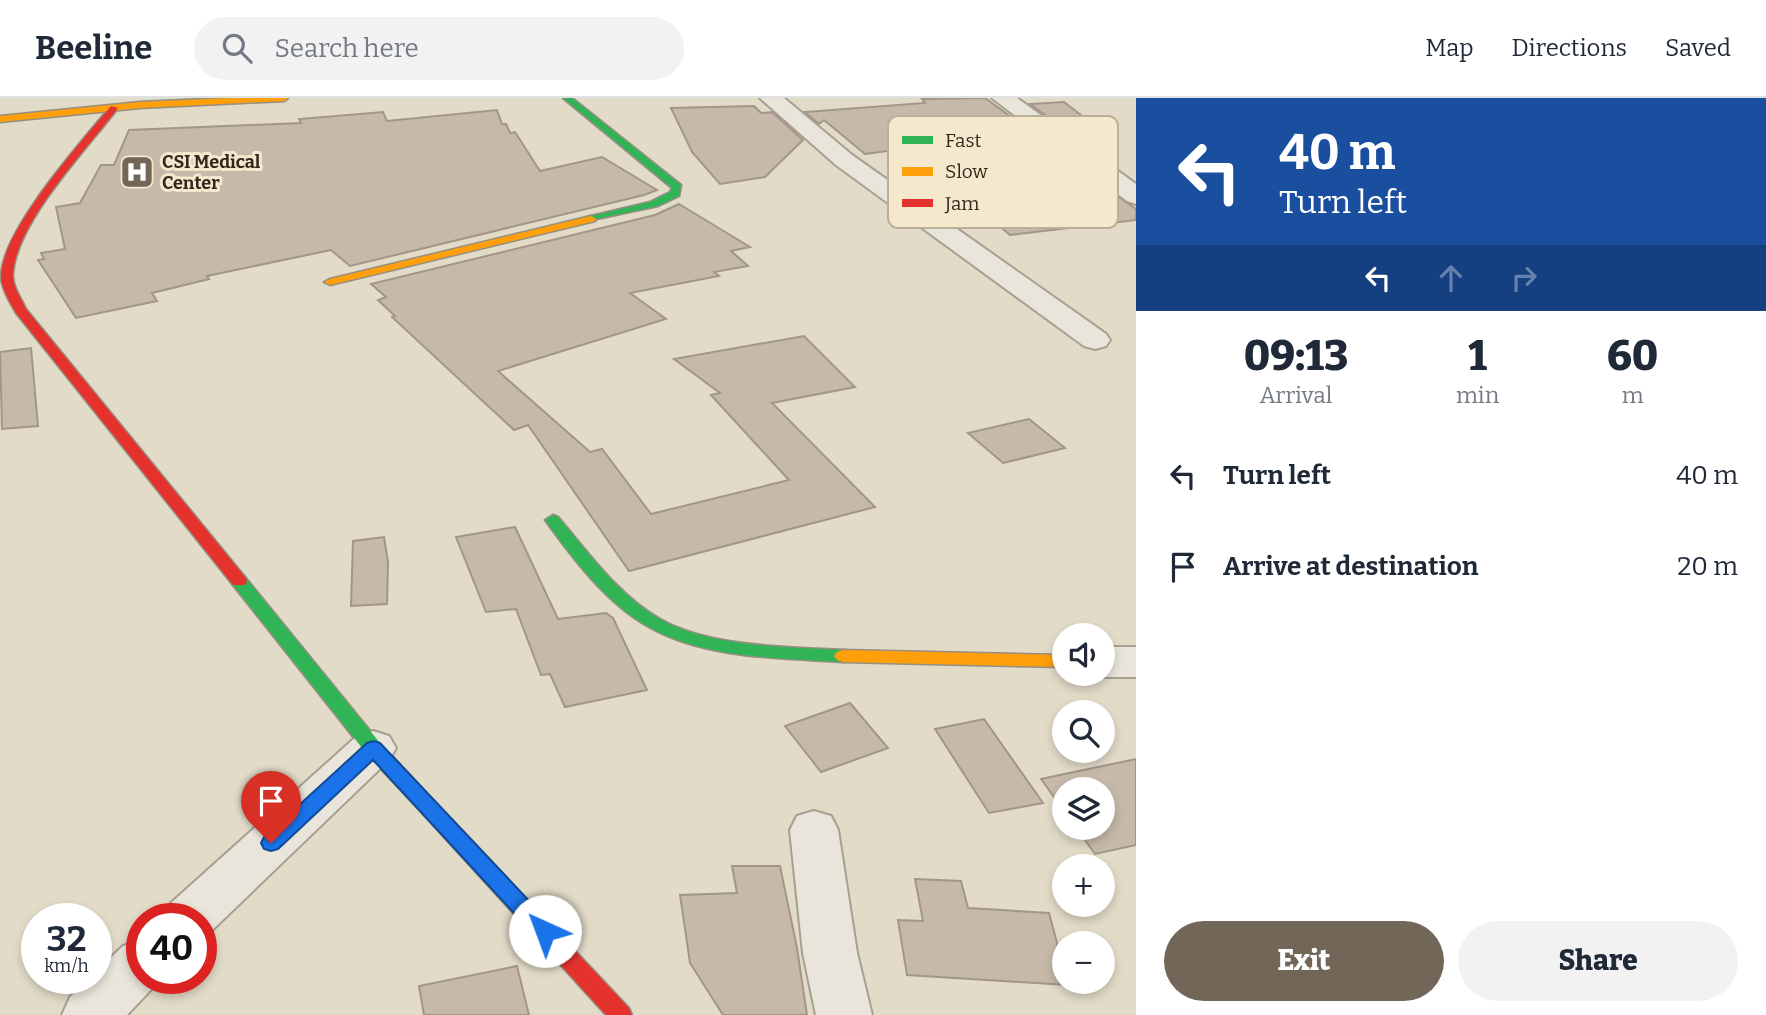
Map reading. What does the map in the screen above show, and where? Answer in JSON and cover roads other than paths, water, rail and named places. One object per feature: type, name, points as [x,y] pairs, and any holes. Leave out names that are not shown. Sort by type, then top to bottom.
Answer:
[{"type":"street","points":[[0,119],[114,108],[142,102],[284,98]]},
{"type":"street","points":[[330,282],[654,204],[675,194],[677,187],[567,98]]},
{"type":"street","points":[[771,98],[844,160],[888,192]]},
{"type":"street","points":[[1003,98],[1027,116]]},
{"type":"street","points":[[114,108],[28,221],[15,246],[6,273],[20,310],[373,748],[621,1015]]},
{"type":"street","points":[[1118,184],[1136,197]]},
{"type":"street","points":[[939,228],[1095,340]]},
{"type":"street","points":[[554,520],[619,598],[655,625],[708,641],[770,651],[841,657],[1052,661]]},
{"type":"street","points":[[1115,662],[1136,662]]},
{"type":"street","points":[[205,903],[373,748]]},
{"type":"street","points":[[814,830],[830,953],[844,1015]]},
{"type":"street","points":[[89,1015],[126,979]]},
{"type":"place","name":"CSI Medical Center","points":[[137,172]]}]
